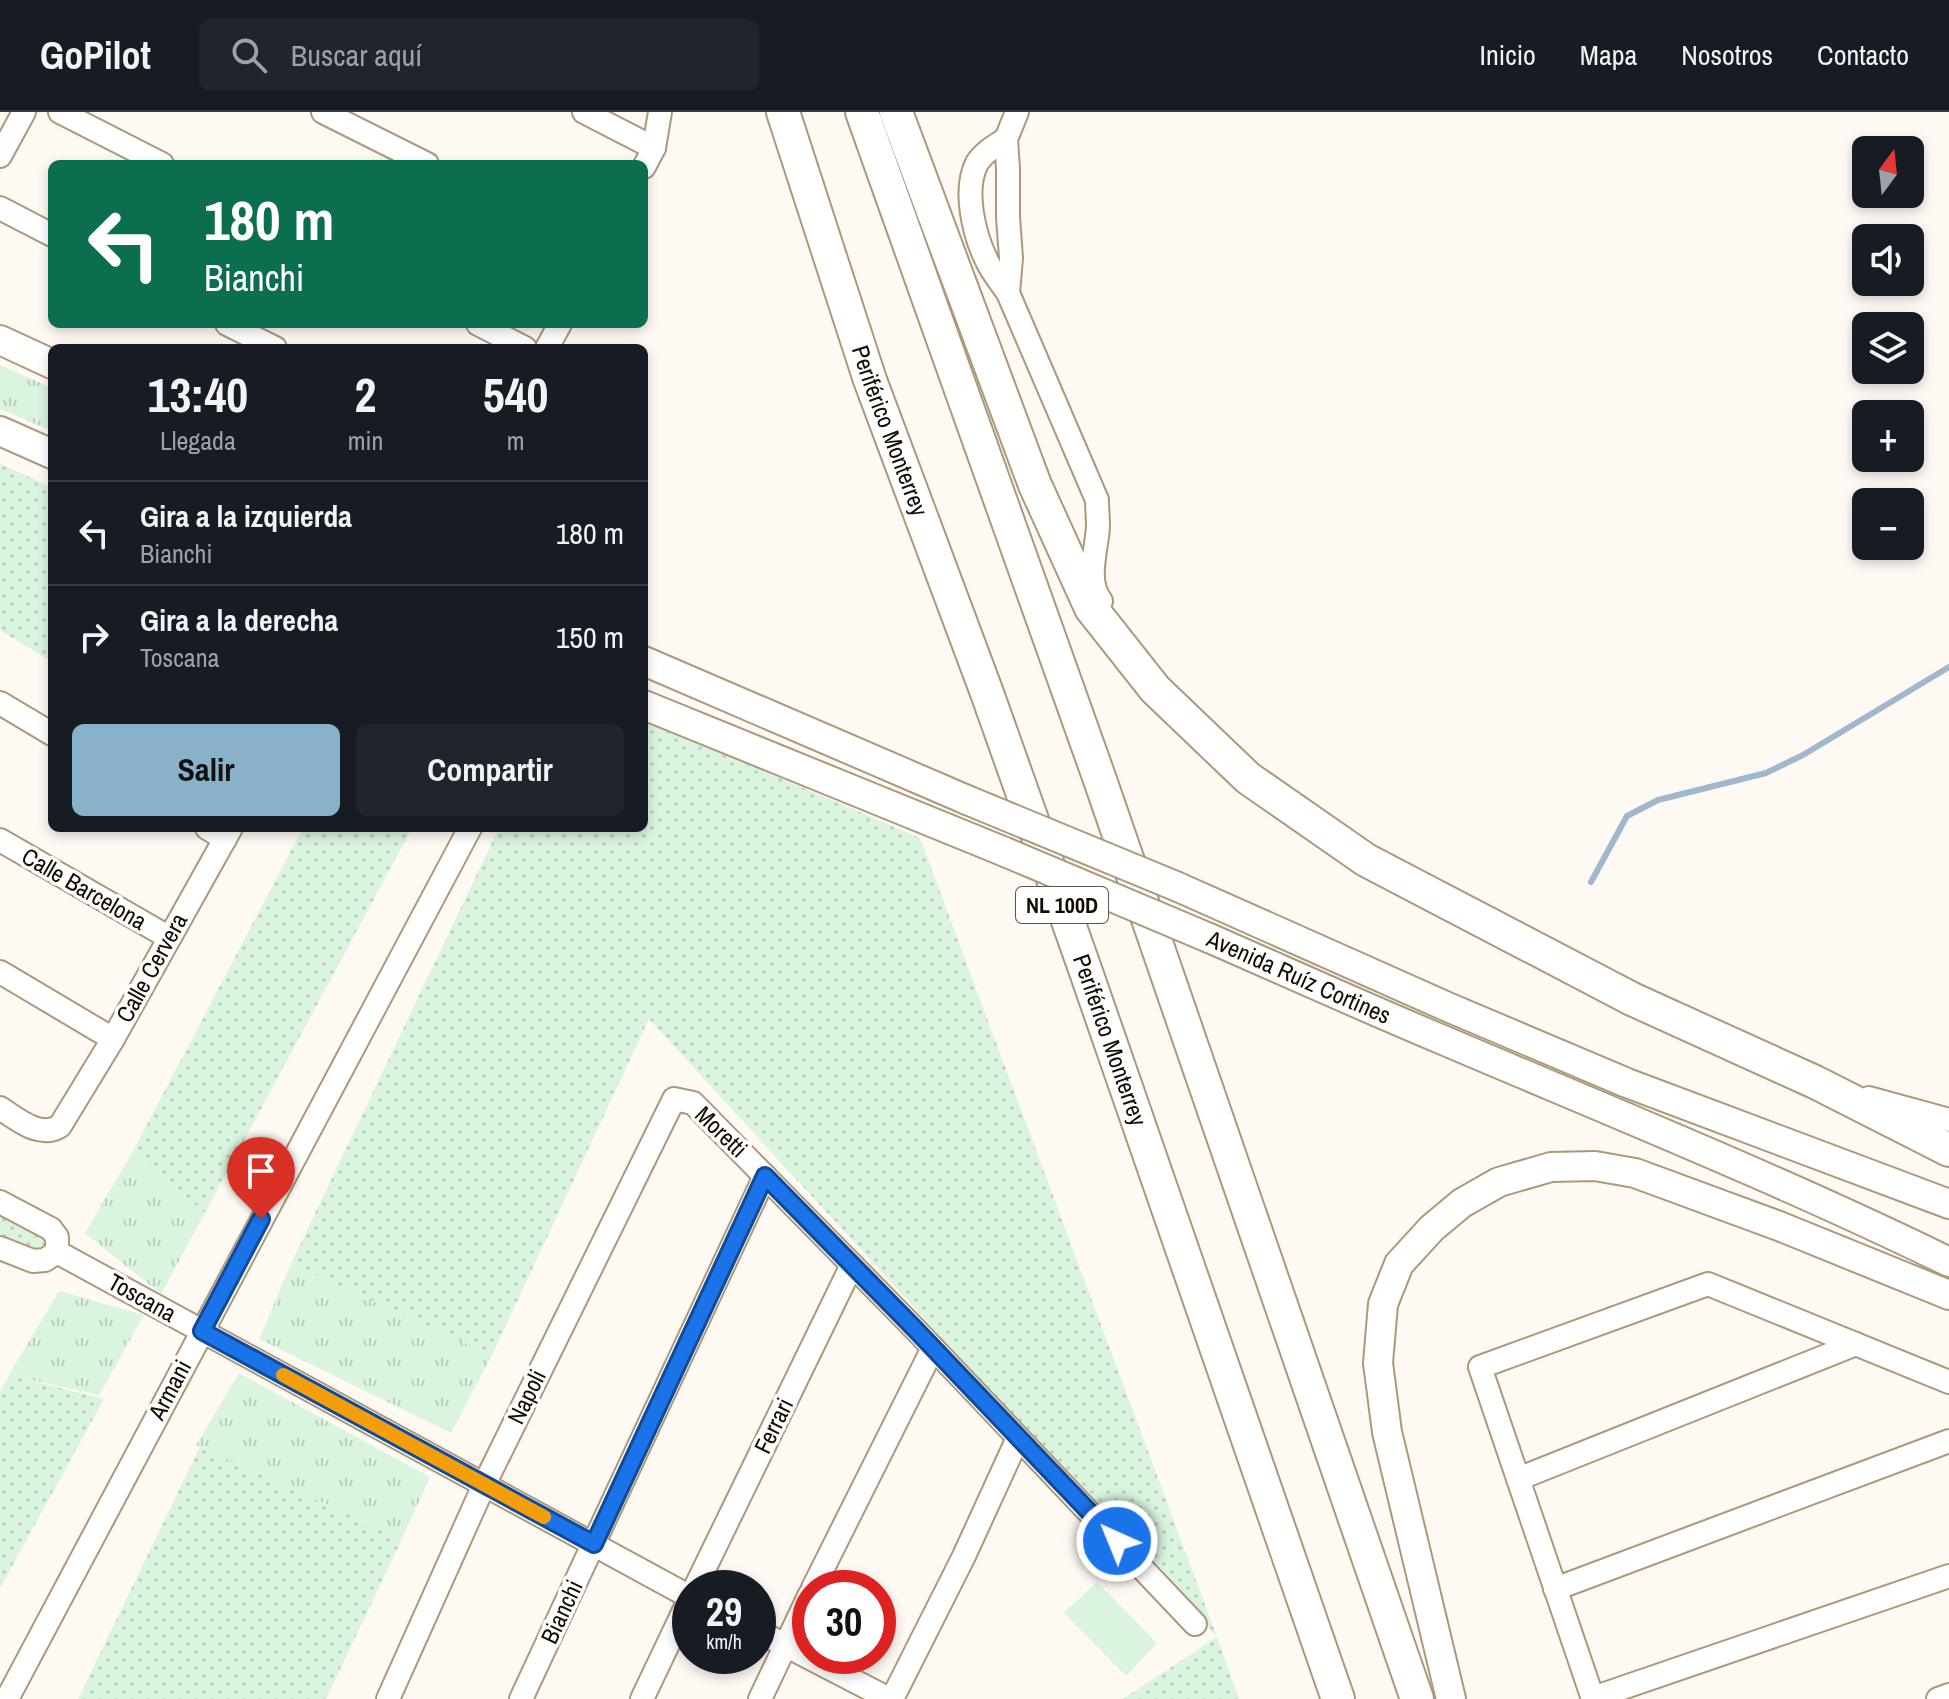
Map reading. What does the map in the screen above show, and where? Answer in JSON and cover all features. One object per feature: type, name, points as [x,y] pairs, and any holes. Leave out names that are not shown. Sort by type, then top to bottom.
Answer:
[{"type":"highway","name":"Periférico Monterrey","points":[[783,112],[870,380],[987,693],[1338,1699]]},
{"type":"highway","name":"NL 100D","points":[[862,112],[1109,808],[1417,1699]]},
{"type":"highway","points":[[896,112],[1035,485],[1091,608],[1155,689],[1248,778],[1366,860],[1632,999],[1815,1082],[1949,1150]]},
{"type":"main road","points":[[0,340],[48,362]]},
{"type":"main road","points":[[0,431],[48,452]]},
{"type":"main road","name":"Avenida Ruíz Cortines","points":[[648,663],[1178,887],[1627,1083],[1949,1204]]},
{"type":"main road","name":"Avenida Ruíz Cortines","points":[[648,707],[1209,938],[1615,1112],[1949,1262]]},
{"type":"main road","points":[[1451,1699],[1387,1432],[1378,1363],[1383,1304],[1399,1264],[1442,1219],[1462,1203],[1499,1182],[1551,1167],[1595,1166],[1635,1173],[1779,1226],[1949,1295]]},
{"type":"street","points":[[0,156],[24,112]]},
{"type":"street","points":[[60,112],[154,160]]},
{"type":"street","points":[[323,112],[419,160]]},
{"type":"street","points":[[584,112],[649,157],[660,112]]},
{"type":"street","points":[[1008,293],[1011,258],[1006,139],[1017,112]]},
{"type":"street","points":[[1006,139],[987,150],[977,164],[971,183],[974,226],[987,263],[1008,293],[1097,500],[1094,593],[1179,705],[1295,808],[1632,999]]},
{"type":"street","points":[[0,208],[48,233]]},
{"type":"street","points":[[235,328],[267,344]]},
{"type":"street","points":[[486,328],[517,344]]},
{"type":"street","points":[[0,703],[48,732]]},
{"type":"street","name":"Calle Cervera","points":[[0,1108],[40,1130],[52,1131],[60,1126],[113,1039],[221,832]]},
{"type":"street","name":"Armani","points":[[7,1699],[468,832]]},
{"type":"street","name":"Calle Barcelona","points":[[0,840],[168,937]]},
{"type":"street","points":[[0,972],[113,1039]]},
{"type":"street","points":[[1815,1082],[1949,1120]]},
{"type":"street","name":"Moretti","points":[[674,1099],[693,1103],[933,1348],[1195,1624]]},
{"type":"street","name":"Napoli","points":[[388,1699],[484,1485],[674,1099]]},
{"type":"street","name":"Bianchi","points":[[521,1699],[765,1176]]},
{"type":"street","points":[[0,1202],[51,1229],[57,1237],[57,1252],[45,1260],[33,1261],[0,1248]]},
{"type":"street","name":"Toscana","points":[[57,1252],[672,1588]]},
{"type":"street","name":"Ferrari","points":[[704,1570],[852,1265]]},
{"type":"street","points":[[1949,1382],[1708,1284],[1480,1367],[1593,1698],[1949,1576]]},
{"type":"street","points":[[1518,1479],[1856,1344]]},
{"type":"street","points":[[822,1570],[933,1348]]},
{"type":"street","points":[[776,1640],[890,1699],[964,1556],[1018,1438]]},
{"type":"street","points":[[1555,1589],[1949,1441]]},
{"type":"street","points":[[760,1699],[792,1631]]},
{"type":"street","points":[[642,1699],[672,1636]]},
{"type":"street","points":[[1938,1699],[1949,1695]]},
{"type":"green space","points":[[0,365],[48,386],[48,429],[0,409]]},
{"type":"green space","points":[[0,464],[48,485],[48,660],[0,630]]},
{"type":"green space","points":[[648,721],[920,838],[1217,1637],[649,1019],[492,1355],[291,1264],[497,832],[648,832]]},
{"type":"green space","points":[[301,832],[410,832],[205,1213],[133,1151]]},
{"type":"green space","points":[[133,1151],[205,1213],[161,1294],[85,1233]]},
{"type":"green space","points":[[0,1215],[39,1236],[44,1240],[44,1245],[40,1250],[0,1234]]},
{"type":"green space","points":[[291,1264],[492,1355],[451,1433],[259,1339]]},
{"type":"green space","points":[[59,1291],[144,1315],[99,1395],[9,1375]]},
{"type":"green space","points":[[239,1373],[430,1477],[402,1539],[196,1445]]},
{"type":"green space","points":[[9,1375],[104,1399],[0,1588],[0,1392]]},
{"type":"green space","points":[[200,1447],[402,1539],[326,1699],[78,1699]]},
{"type":"green space","points":[[1097,1582],[1157,1643],[1126,1676],[1064,1613]]},
{"type":"green space","points":[[1217,1637],[1239,1699],[1123,1699]]},
{"type":"waterway","points":[[1591,882],[1627,816],[1658,800],[1766,773],[1803,755],[1949,667]]},
{"type":"slow traffic","points":[[283,1375],[544,1517]]},
{"type":"route","points":[[261,1219],[202,1331],[594,1544],[765,1176],[1117,1541]]}]
